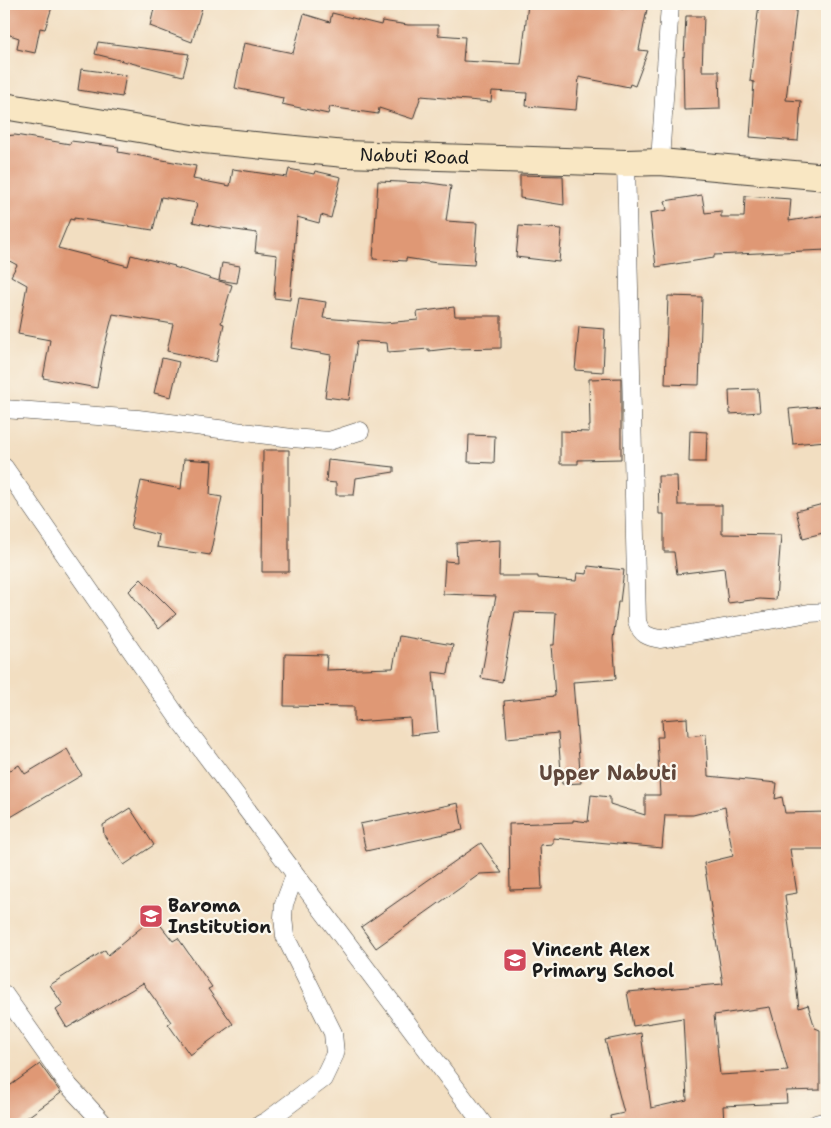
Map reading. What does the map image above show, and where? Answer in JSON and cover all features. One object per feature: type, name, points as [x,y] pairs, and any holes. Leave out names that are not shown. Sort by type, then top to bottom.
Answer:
[{"type":"street","points":[[660,162],[670,4]]},
{"type":"street","name":"Nabuti Road","points":[[4,106],[204,140],[345,154],[626,163],[660,162],[827,177]]},
{"type":"street","points":[[626,163],[637,621],[639,630],[649,637],[661,639],[809,613],[827,612]]},
{"type":"street","points":[[4,409],[138,419],[329,441],[360,431]]},
{"type":"street","points":[[4,467],[181,722],[482,1124]]},
{"type":"street","points":[[261,1124],[323,1079],[335,1054],[333,1033],[285,936],[284,904],[295,875]]},
{"type":"street","points":[[4,994],[69,1086],[104,1124]]},
{"type":"street","points":[[816,1124],[827,1122]]},
{"type":"building","points":[[4,4],[53,4],[45,29],[40,28],[35,53],[17,49],[19,38],[4,33]]},
{"type":"building","points":[[155,4],[203,4],[192,42],[150,26]]},
{"type":"building","points":[[528,4],[593,4],[623,9],[624,4],[648,4],[639,50],[648,51],[635,86],[630,84],[629,87],[579,77],[576,110],[526,106],[527,93],[492,91],[491,102],[421,96],[413,119],[379,108],[378,114],[330,107],[328,114],[282,104],[283,98],[235,88],[244,43],[293,53],[304,14],[330,22],[332,13],[381,25],[382,21],[408,25],[438,25],[438,35],[465,37],[463,61],[521,64]]},
{"type":"building","points":[[759,4],[797,4],[786,100],[801,101],[798,141],[750,137],[754,82],[750,81]]},
{"type":"building","points":[[686,16],[704,16],[702,71],[719,71],[720,109],[684,110],[683,56]]},
{"type":"building","points":[[98,42],[189,54],[183,76],[95,54]]},
{"type":"building","points":[[81,69],[126,75],[122,97],[78,90]]},
{"type":"building","points":[[15,135],[70,144],[71,141],[119,147],[118,152],[196,166],[193,179],[230,186],[233,169],[287,177],[289,169],[314,174],[315,171],[341,177],[331,218],[321,215],[319,223],[297,217],[290,300],[274,298],[277,255],[255,252],[257,233],[193,222],[197,203],[161,197],[153,230],[74,218],[74,220],[70,219],[58,248],[128,266],[131,255],[175,266],[232,285],[221,323],[224,324],[216,362],[167,351],[173,324],[113,314],[97,388],[43,378],[50,340],[18,334],[27,285],[11,276],[17,265],[4,258],[4,136]]},
{"type":"building","points":[[520,175],[563,176],[564,205],[520,198]]},
{"type":"building","points":[[378,181],[423,182],[451,186],[446,221],[477,223],[474,265],[437,263],[406,258],[406,261],[373,259]]},
{"type":"building","points":[[702,195],[705,213],[721,211],[721,217],[744,217],[745,196],[791,199],[789,221],[827,215],[827,250],[714,255],[714,258],[656,267],[650,213],[667,210],[665,201]]},
{"type":"building","points":[[519,226],[562,229],[559,262],[516,257]]},
{"type":"building","points":[[222,263],[240,266],[237,283],[219,280]]},
{"type":"building","points":[[668,296],[702,297],[699,385],[665,384]]},
{"type":"building","points":[[299,298],[326,302],[323,318],[384,323],[418,320],[417,312],[454,307],[455,316],[501,316],[501,348],[454,348],[388,352],[387,343],[357,341],[349,400],[325,397],[331,355],[291,348]]},
{"type":"building","points":[[579,327],[605,329],[603,372],[575,370]]},
{"type":"building","points":[[162,358],[179,362],[171,397],[154,393]]},
{"type":"building","points":[[621,378],[621,459],[578,460],[578,464],[560,464],[560,431],[589,432],[589,379]]},
{"type":"building","points":[[758,389],[760,412],[730,414],[729,390]]},
{"type":"building","points":[[822,406],[826,441],[793,444],[789,409]]},
{"type":"building","points":[[690,431],[707,432],[706,462],[689,462]]},
{"type":"building","points":[[469,435],[495,436],[494,463],[468,462]]},
{"type":"building","points":[[263,450],[289,450],[289,572],[262,572]]},
{"type":"building","points":[[184,459],[212,461],[210,495],[222,497],[210,555],[157,547],[159,535],[131,528],[141,481],[181,489]]},
{"type":"building","points":[[328,460],[394,467],[394,472],[356,478],[354,495],[336,495],[336,483],[326,482]]},
{"type":"building","points":[[658,476],[677,476],[678,505],[722,505],[722,534],[781,535],[776,600],[760,599],[728,603],[724,568],[677,574],[674,552],[664,552],[664,514],[659,514]]},
{"type":"building","points":[[827,503],[827,532],[803,538],[796,511]]},
{"type":"building","points":[[500,540],[499,576],[538,576],[538,578],[576,581],[577,573],[587,574],[588,566],[624,570],[613,639],[616,679],[573,682],[581,783],[562,784],[558,733],[507,738],[504,701],[555,696],[551,645],[554,645],[556,613],[515,612],[502,682],[481,678],[496,596],[443,594],[445,561],[457,562],[456,543]]},
{"type":"building","points":[[141,579],[176,614],[159,629],[129,591]]},
{"type":"building","points":[[399,636],[453,645],[448,674],[433,672],[438,732],[411,735],[410,718],[354,722],[354,707],[284,706],[285,654],[327,655],[326,670],[393,668]]},
{"type":"building","points":[[687,718],[688,736],[706,734],[708,776],[777,783],[775,799],[782,797],[785,813],[827,812],[827,849],[790,849],[797,893],[785,895],[799,1008],[808,1005],[815,1028],[820,1030],[820,1090],[786,1091],[787,1103],[723,1106],[724,1124],[611,1124],[610,1116],[624,1113],[605,1040],[641,1033],[651,1108],[687,1100],[683,1018],[633,1026],[627,992],[723,984],[704,863],[733,856],[725,807],[693,815],[665,815],[662,848],[553,838],[553,844],[540,845],[542,889],[510,890],[509,824],[573,822],[573,820],[588,822],[591,795],[610,797],[610,804],[645,815],[645,795],[660,795],[657,737],[663,737],[662,720]],"holes":[[[770,1007],[788,1071],[720,1075],[714,1015]]]},
{"type":"building","points":[[67,749],[82,775],[4,821],[4,774],[19,765],[25,774]]},
{"type":"building","points":[[458,803],[463,830],[366,851],[360,824]]},
{"type":"building","points":[[130,808],[154,845],[124,865],[104,835],[103,825]]},
{"type":"building","points":[[481,843],[502,873],[480,874],[376,948],[361,927]]},
{"type":"building","points":[[154,917],[173,941],[178,938],[212,987],[208,989],[233,1024],[190,1055],[168,1024],[171,1022],[143,983],[67,1028],[56,1010],[63,1005],[50,985],[105,950],[108,955]]},
{"type":"building","points":[[40,1064],[61,1093],[18,1124],[4,1124],[4,1090]]},
{"type":"place","name":"Baroma Institution","points":[[151,916]]},
{"type":"place","name":"Vincent Alex Primary School","points":[[515,960]]},
{"type":"district","name":"Upper Nabuti","points":[[608,773]]}]
